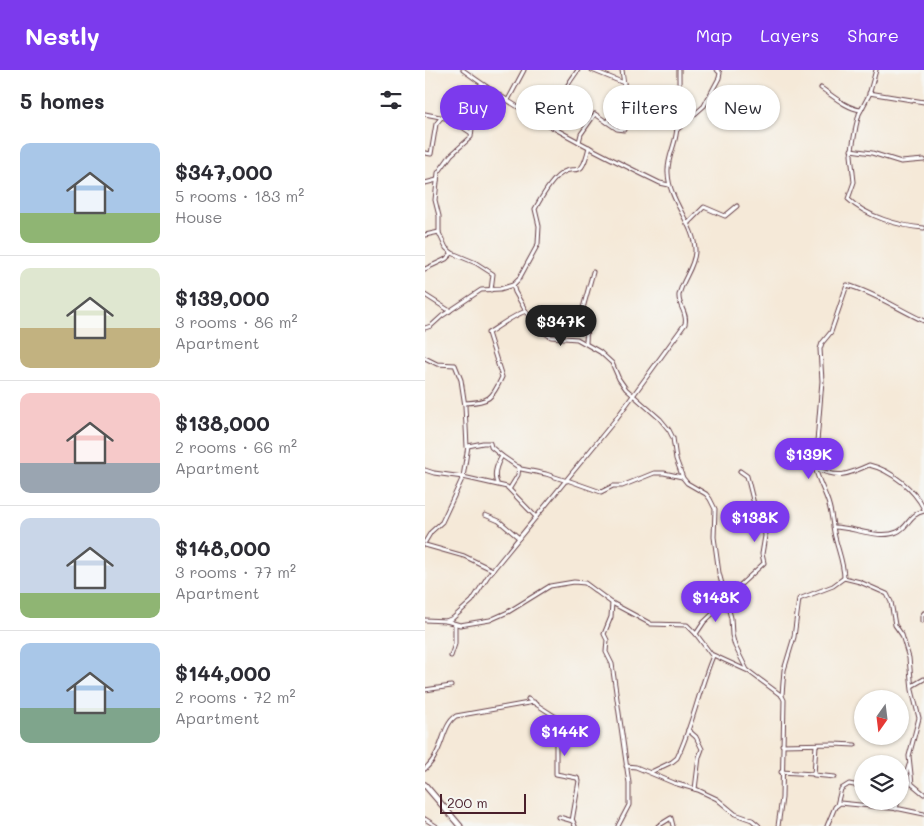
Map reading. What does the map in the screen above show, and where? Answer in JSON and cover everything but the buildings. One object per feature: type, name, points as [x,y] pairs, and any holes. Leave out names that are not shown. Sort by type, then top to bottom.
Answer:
[{"type":"main road","points":[[425,785],[459,826]]},
{"type":"street","points":[[463,70],[486,85]]},
{"type":"street","points":[[516,105],[508,100],[524,70]]},
{"type":"street","points":[[569,85],[578,70]]},
{"type":"street","points":[[592,70],[600,71],[624,83]]},
{"type":"street","points":[[622,70],[624,83]]},
{"type":"street","points":[[678,85],[679,70]]},
{"type":"street","points":[[876,70],[856,126],[851,150],[854,182],[848,200],[857,206],[904,226],[924,228]]},
{"type":"street","points":[[696,113],[704,106],[716,84],[720,71]]},
{"type":"street","points":[[821,88],[835,99],[855,109],[862,110]]},
{"type":"street","points":[[869,94],[924,102]]},
{"type":"street","points":[[425,114],[440,118]]},
{"type":"street","points":[[579,142],[581,134],[594,115],[603,120]]},
{"type":"street","points":[[425,153],[431,154],[436,124],[440,119]]},
{"type":"street","points":[[467,130],[471,133]]},
{"type":"street","points":[[472,130],[470,138],[447,158],[438,172],[435,203],[438,212],[439,232],[443,244],[452,253],[476,262],[493,274],[491,290]]},
{"type":"street","points":[[556,130],[660,183],[669,185]]},
{"type":"street","points":[[446,621],[453,618],[472,601],[493,570],[633,396],[686,322],[686,314],[679,296],[693,265],[695,251],[687,224],[677,206],[669,185],[668,164],[677,130]]},
{"type":"street","points":[[425,328],[431,326],[481,290],[491,290],[513,284],[519,279],[537,248],[539,226],[535,209],[546,190],[557,177],[566,171],[578,171],[581,169],[589,147]]},
{"type":"street","points":[[851,150],[872,153],[901,162],[924,160]]},
{"type":"street","points":[[425,183],[437,180]]},
{"type":"street","points":[[687,224],[704,207],[725,216],[737,206]]},
{"type":"street","points":[[425,235],[439,232]]},
{"type":"street","points":[[425,269],[445,259],[452,253]]},
{"type":"street","points":[[586,343],[587,323],[583,308],[593,272]]},
{"type":"street","points":[[513,284],[515,292],[535,327],[551,338],[577,339],[600,352],[611,362],[622,384],[660,419],[669,430],[673,438],[676,459],[683,478],[687,483],[706,494],[713,504],[715,512],[714,537],[720,581],[731,618],[733,640],[747,670]]},
{"type":"street","points":[[844,578],[834,526],[815,468],[822,380],[820,349],[834,326],[847,285],[872,293],[900,310],[924,321]]},
{"type":"street","points":[[425,295],[450,311]]},
{"type":"street","points":[[465,403],[487,400],[497,388],[502,377],[488,333],[525,311]]},
{"type":"street","points":[[425,324],[431,326]]},
{"type":"street","points":[[425,358],[437,364],[455,365],[461,380],[465,403],[467,448],[463,477],[442,522],[431,532],[425,543],[464,556],[493,570]]},
{"type":"street","points":[[467,448],[471,445],[489,443],[492,448],[519,468],[567,480],[601,492],[613,486],[622,486],[654,473],[665,473],[683,478]]},
{"type":"street","points":[[498,484],[495,478],[502,456]]},
{"type":"street","points":[[815,468],[840,476],[847,475],[869,465],[874,466],[899,480],[917,496],[924,510],[913,515],[899,531],[890,534],[834,526]]},
{"type":"street","points":[[510,488],[518,475],[519,468]]},
{"type":"street","points":[[425,470],[510,488],[536,517]]},
{"type":"street","points":[[696,634],[704,622],[725,600],[764,563],[762,554],[764,527],[754,504],[747,476],[740,471]]},
{"type":"street","points":[[485,515],[503,524],[519,538]]},
{"type":"street","points":[[844,578],[860,582],[883,592],[888,596],[891,603],[895,625],[902,634],[908,652],[912,686],[919,718],[909,756]]},
{"type":"street","points":[[778,826],[781,798],[784,670],[794,637],[799,600],[833,586],[844,578]]},
{"type":"street","points":[[425,620],[469,624],[490,620],[508,612],[550,586],[574,582],[585,583],[612,604],[651,624],[685,625],[696,634],[713,656],[747,670],[782,696]]},
{"type":"street","points":[[612,604],[611,617],[604,634],[607,640],[606,652],[612,664],[629,783],[629,805],[618,826]]},
{"type":"street","points":[[922,621],[924,613]]},
{"type":"street","points":[[451,656],[455,644],[455,624]]},
{"type":"street","points":[[650,772],[677,758],[698,702],[702,681],[713,656]]},
{"type":"street","points":[[912,686],[924,679]]},
{"type":"street","points":[[425,690],[451,686]]},
{"type":"street","points":[[528,698],[556,719],[556,774],[577,778],[579,781],[572,821]]},
{"type":"street","points":[[425,769],[437,754],[453,718],[485,710],[534,702]]},
{"type":"street","points":[[688,730],[696,737],[701,749],[695,789]]},
{"type":"street","points":[[783,745],[854,745]]},
{"type":"street","points":[[814,774],[816,745]]},
{"type":"street","points":[[909,765],[913,777],[912,784],[924,794]]},
{"type":"street","points":[[626,766],[650,772],[674,783],[695,789],[717,799],[735,814],[752,820],[759,826]]},
{"type":"street","points":[[781,772],[835,777]]},
{"type":"street","points":[[827,826],[837,805],[841,789],[849,784],[854,785]]},
{"type":"street","points":[[837,805],[844,803],[854,804]]},
{"type":"street","points":[[902,810],[924,814]]},
{"type":"street","points":[[559,817],[572,821],[575,823],[575,826]]},
{"type":"street","points":[[658,826],[671,818],[673,826]]},
{"type":"street","points":[[425,819],[436,826]]}]
